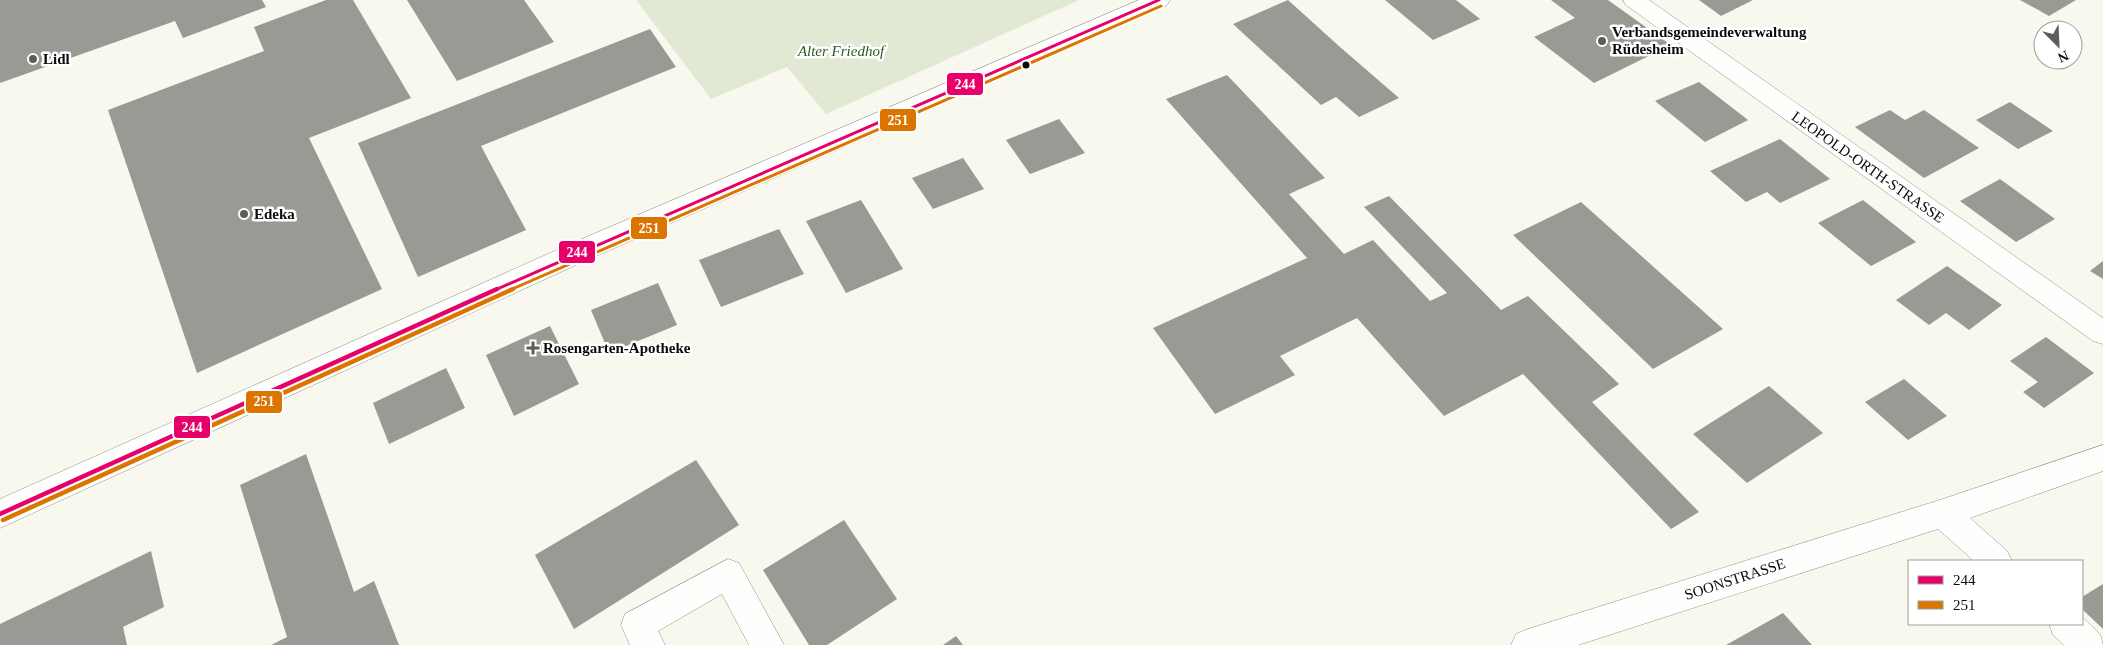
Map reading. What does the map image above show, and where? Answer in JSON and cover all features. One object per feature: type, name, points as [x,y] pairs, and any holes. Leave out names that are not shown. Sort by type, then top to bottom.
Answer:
[{"type":"street","points":[[0,514],[420,321],[950,88],[1159,0]]},
{"type":"street","name":"LEOPOLD-ORTH-STRASSE","points":[[1634,0],[2103,333]]},
{"type":"street","name":"SOONSTRASSE","points":[[1528,645],[1942,513],[2103,458]]},
{"type":"street","points":[[1942,513],[1995,560]]},
{"type":"street","points":[[648,645],[637,625],[728,574],[767,645]]},
{"type":"street","points":[[2066,625],[2088,645]]},
{"type":"green space","name":"Alter Friedhof","points":[[636,0],[1079,0],[826,114],[787,67],[711,99]]},
{"type":"building","name":"Lidl","points":[[0,0],[262,0],[266,7],[183,38],[175,21],[0,83]]},
{"type":"building","name":"Edeka","points":[[326,0],[353,0],[411,98],[309,138],[382,289],[197,373],[108,110],[264,51],[254,27]]},
{"type":"building","points":[[407,0],[524,0],[554,42],[457,81]]},
{"type":"building","points":[[1288,0],[1399,98],[1359,117],[1336,97],[1321,105],[1233,24]]},
{"type":"building","points":[[1385,0],[1456,0],[1480,19],[1433,40]]},
{"type":"building","name":"Verbandsgemeindeverwaltung Rüdesheim","points":[[1551,0],[1608,0],[1671,45],[1594,83],[1534,37],[1575,18]]},
{"type":"building","points":[[1699,0],[1753,0],[1721,16]]},
{"type":"building","points":[[2020,0],[2076,0],[2049,16]]},
{"type":"building","points":[[650,29],[676,67],[481,146],[526,230],[418,277],[358,143]]},
{"type":"building","points":[[1227,75],[1325,178],[1289,194],[1344,254],[1373,240],[1430,301],[1447,293],[1364,207],[1389,196],[1501,310],[1528,296],[1619,384],[1592,402],[1699,512],[1671,529],[1523,374],[1444,416],[1357,318],[1280,356],[1295,375],[1215,414],[1153,328],[1307,258],[1166,99]]},
{"type":"building","points":[[1699,82],[1748,120],[1705,142],[1655,101]]},
{"type":"building","points":[[2010,102],[2053,131],[2018,149],[1976,120]]},
{"type":"building","points":[[1890,110],[1905,120],[1924,110],[1979,148],[1924,178],[1855,127]]},
{"type":"building","points":[[1059,119],[1085,153],[1030,174],[1006,140]]},
{"type":"building","points":[[1780,139],[1830,179],[1780,203],[1767,192],[1746,202],[1710,171]]},
{"type":"building","points":[[963,158],[984,189],[933,209],[912,178]]},
{"type":"building","points":[[2000,179],[2055,219],[2016,242],[1960,201]]},
{"type":"building","points":[[861,200],[903,269],[846,293],[806,221]]},
{"type":"building","points":[[1863,200],[1916,242],[1871,266],[1818,223]]},
{"type":"building","points":[[1581,202],[1723,329],[1653,369],[1513,235]]},
{"type":"building","points":[[779,229],[804,274],[721,307],[699,260]]},
{"type":"building","points":[[2103,261],[2103,279],[2090,271]]},
{"type":"building","points":[[1947,266],[2002,305],[1969,330],[1946,313],[1929,325],[1896,300]]},
{"type":"building","points":[[658,283],[677,325],[609,353],[591,310]]},
{"type":"building","points":[[550,326],[579,384],[514,416],[486,355]]},
{"type":"building","points":[[2046,337],[2094,373],[2044,408],[2023,392],[2038,382],[2010,361]]},
{"type":"building","points":[[446,368],[465,408],[389,444],[373,403]]},
{"type":"building","points":[[1904,379],[1947,416],[1908,440],[1865,402]]},
{"type":"building","points":[[1769,386],[1823,433],[1747,483],[1693,434]]},
{"type":"building","points":[[306,454],[354,592],[374,581],[399,645],[271,645],[287,637],[240,485]]},
{"type":"building","points":[[696,460],[739,525],[574,629],[535,555]]},
{"type":"building","points":[[844,520],[897,599],[827,645],[809,645],[763,570]]},
{"type":"building","points":[[151,551],[164,607],[123,627],[127,645],[0,645],[0,624]]},
{"type":"building","points":[[2103,584],[2103,629],[2083,610],[2083,596]]},
{"type":"building","points":[[1783,613],[1812,645],[1726,645]]},
{"type":"building","points":[[956,636],[963,645],[943,645]]},
{"type":"transit line","name":"244","points":[[0,514],[578,252],[1159,0]]},
{"type":"transit line","name":"251","points":[[3,520],[580,258],[1161,6]]},
{"type":"place","name":"Verbandsgemeindeverwaltung Rüdesheim","points":[[1602,41]]},
{"type":"place","name":"Lidl","points":[[33,59]]},
{"type":"place","name":"Edeka","points":[[244,214]]},
{"type":"place","name":"Rosengarten-Apotheke","points":[[533,348]]}]
